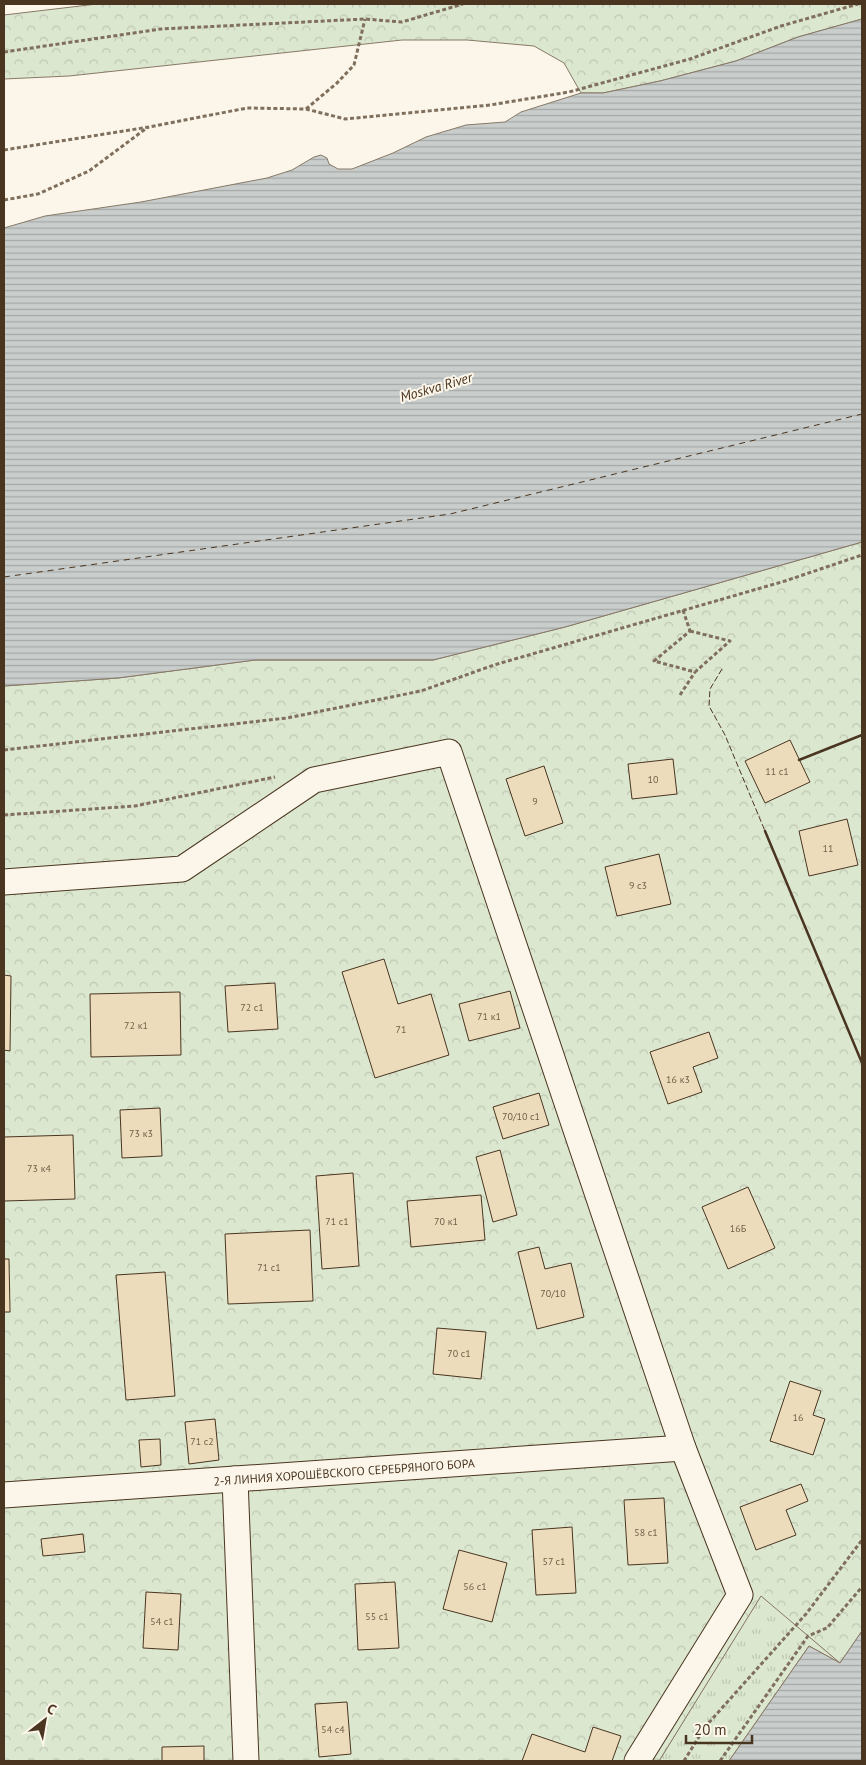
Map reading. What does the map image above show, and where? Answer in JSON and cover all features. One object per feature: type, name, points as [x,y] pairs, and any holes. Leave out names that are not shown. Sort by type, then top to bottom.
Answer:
[{"type":"street","points":[[4,882],[182,868],[314,780],[449,752],[683,1448],[740,1595],[637,1761]]},
{"type":"street","name":"2-Я ЛИНИЯ ХОРОШЁВСКОГО СЕРЕБРЯНОГО БОРА","points":[[4,1496],[683,1448]]},
{"type":"street","points":[[235,1479],[246,1761]]},
{"type":"path","points":[[4,52],[161,29],[365,19],[402,22],[463,4]]},
{"type":"path","points":[[4,150],[149,127],[247,108],[306,109],[345,119],[490,105],[569,92],[690,58],[781,26],[858,4]]},
{"type":"path","points":[[306,109],[337,83],[354,65],[365,19]]},
{"type":"path","points":[[4,200],[38,194],[89,170],[149,127]]},
{"type":"path","points":[[4,750],[286,718],[421,691],[494,665],[785,581],[862,555]]},
{"type":"path","points":[[683,610],[690,631]]},
{"type":"path","points":[[690,631],[654,661],[695,672]]},
{"type":"path","points":[[680,695],[695,672],[730,641],[690,631]]},
{"type":"path","points":[[4,815],[135,806],[280,776]]},
{"type":"path","points":[[684,1761],[705,1727],[806,1614],[862,1540]]},
{"type":"path","points":[[720,1761],[808,1636],[827,1628],[862,1587]]},
{"type":"green space","points":[[97,4],[862,4],[862,19],[798,37],[736,61],[660,81],[603,93],[581,93],[564,63],[534,46],[467,40],[402,40],[69,76],[4,79],[4,15]]},
{"type":"green space","points":[[862,542],[862,1631],[840,1663],[761,1596],[659,1761],[4,1761],[4,686],[118,678],[255,660],[433,660],[565,627]]},
{"type":"green space","points":[[761,1595],[840,1663],[809,1646],[729,1761],[659,1761]]},
{"type":"water","name":"Moskva River","points":[[862,19],[862,542],[565,627],[433,660],[255,660],[118,678],[4,686],[4,228],[45,216],[141,202],[267,178],[292,170],[321,155],[327,158],[329,164],[338,169],[352,169],[393,153],[426,137],[466,125],[505,122],[521,112],[581,93],[603,93],[660,81],[736,61],[798,37]]},
{"type":"water","points":[[862,1631],[862,1761],[729,1761],[809,1646],[840,1663]]},
{"type":"building","points":[[790,740],[810,782],[765,803],[745,761]]},
{"type":"building","points":[[673,759],[677,794],[632,799],[628,764]]},
{"type":"building","points":[[544,766],[563,823],[525,836],[506,779]]},
{"type":"building","points":[[847,819],[858,865],[809,876],[799,831]]},
{"type":"building","points":[[659,854],[671,904],[617,916],[605,867]]},
{"type":"building","points":[[384,959],[398,1004],[431,994],[449,1055],[375,1078],[342,972]]},
{"type":"building","points":[[4,975],[11,976],[10,1051],[4,1050]]},
{"type":"building","points":[[275,983],[278,1029],[228,1032],[225,986]]},
{"type":"building","points":[[510,991],[520,1028],[469,1041],[459,1004]]},
{"type":"building","points":[[180,992],[181,1055],[91,1057],[90,994]]},
{"type":"building","points":[[709,1032],[718,1058],[693,1067],[702,1092],[668,1104],[650,1052]]},
{"type":"building","points":[[539,1093],[549,1125],[503,1139],[493,1107]]},
{"type":"building","points":[[160,1108],[162,1156],[122,1158],[120,1110]]},
{"type":"building","points":[[73,1135],[75,1199],[4,1201],[4,1137]]},
{"type":"building","points":[[500,1150],[517,1215],[493,1222],[476,1157]]},
{"type":"building","points":[[353,1173],[359,1266],[322,1269],[316,1176]]},
{"type":"building","points":[[748,1187],[775,1248],[728,1269],[702,1207]]},
{"type":"building","points":[[481,1195],[485,1240],[411,1247],[407,1201]]},
{"type":"building","points":[[310,1230],[313,1301],[228,1304],[225,1234]]},
{"type":"building","points":[[539,1247],[545,1269],[571,1263],[584,1317],[537,1329],[518,1252]]},
{"type":"building","points":[[4,1259],[9,1259],[10,1312],[4,1312]]},
{"type":"building","points":[[165,1272],[175,1396],[126,1400],[116,1275]]},
{"type":"building","points":[[437,1328],[486,1332],[481,1379],[433,1374]]},
{"type":"building","points":[[790,1381],[821,1391],[813,1415],[825,1419],[813,1455],[770,1441]]},
{"type":"building","points":[[215,1419],[219,1460],[189,1464],[185,1422]]},
{"type":"building","points":[[160,1439],[161,1465],[141,1467],[139,1440]]},
{"type":"building","points":[[801,1484],[808,1501],[786,1510],[796,1535],[756,1550],[740,1507]]},
{"type":"building","points":[[664,1498],[668,1563],[628,1565],[624,1500]]},
{"type":"building","points":[[572,1527],[576,1593],[536,1595],[532,1530]]},
{"type":"building","points":[[83,1534],[85,1552],[43,1556],[41,1539]]},
{"type":"building","points":[[459,1550],[507,1563],[492,1622],[443,1609]]},
{"type":"building","points":[[395,1582],[399,1648],[358,1650],[355,1584]]},
{"type":"building","points":[[146,1592],[181,1594],[178,1650],[143,1648]]},
{"type":"building","points":[[347,1702],[351,1754],[319,1757],[315,1704]]},
{"type":"building","points":[[593,1727],[621,1736],[612,1761],[522,1761],[532,1734],[585,1752]]},
{"type":"building","points":[[204,1746],[204,1761],[162,1761],[162,1747]]},
{"type":"ferry route","points":[[4,577],[450,514],[862,414]]},
{"type":"fence","points":[[722,669],[710,689],[709,706],[725,735],[765,831]]},
{"type":"wall","points":[[799,760],[862,735]]},
{"type":"wall","points":[[765,831],[862,1063]]}]
